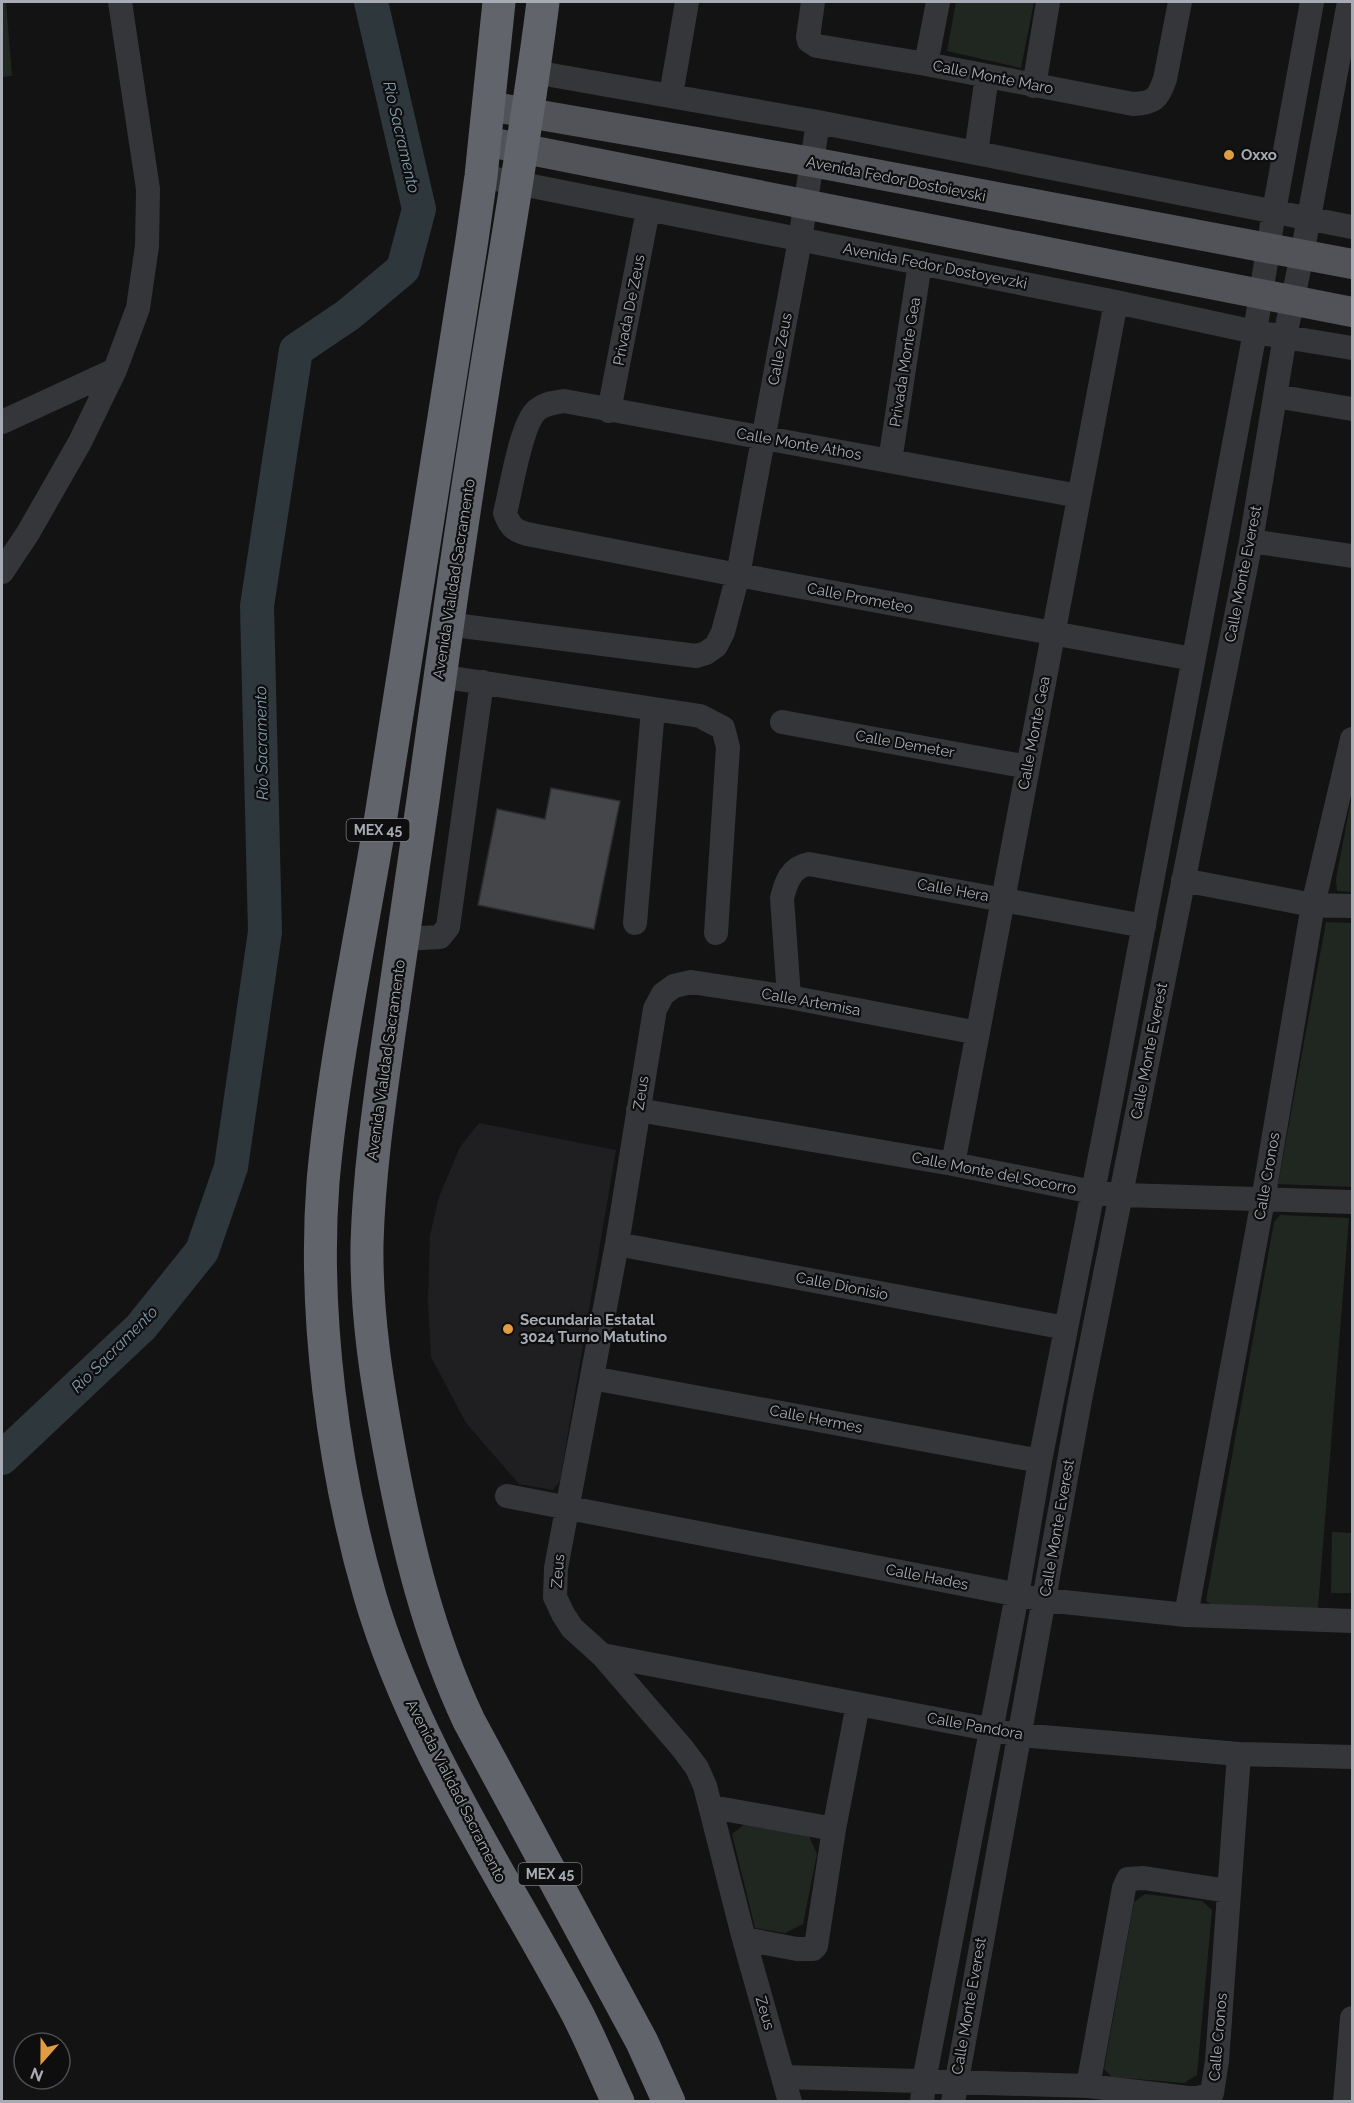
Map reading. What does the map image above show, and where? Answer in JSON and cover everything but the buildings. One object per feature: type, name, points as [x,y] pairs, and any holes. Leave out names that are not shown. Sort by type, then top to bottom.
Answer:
[{"type":"highway","name":"Avenida Vialidad Sacramento","points":[[499,2],[481,176],[367,903],[335,1089],[321,1225],[326,1358],[340,1462],[355,1539],[371,1600],[409,1703],[459,1803],[579,2017],[618,2102]]},
{"type":"highway","name":"Avenida Vialidad Sacramento","points":[[543,2],[518,184],[446,624],[374,1134],[367,1243],[372,1351],[378,1393],[410,1552],[436,1644],[450,1682],[653,2063],[669,2102]]},
{"type":"main road","name":"Avenida Fedor Dostoievski","points":[[488,106],[812,162],[1302,255]]},
{"type":"main road","points":[[484,141],[1353,312]]},
{"type":"main road","points":[[1302,255],[1353,264]]},
{"type":"street","points":[[2,572],[28,533],[80,442],[115,370],[138,308],[147,246],[148,189],[120,2]]},
{"type":"street","points":[[671,96],[687,2]]},
{"type":"street","name":"Calle Monte Maro","points":[[813,2],[808,30],[809,41],[817,46],[926,64],[1133,104],[1147,103],[1157,97],[1165,79],[1180,2]]},
{"type":"street","points":[[926,64],[938,2]]},
{"type":"street","points":[[1034,86],[1048,2]]},
{"type":"street","name":"Calle Monte Everest","points":[[922,2091],[1255,332],[1274,211],[1312,2]]},
{"type":"street","name":"Calle Monte Everest","points":[[954,2092],[1080,1400],[1251,541],[1285,336],[1349,2]]},
{"type":"street","points":[[534,72],[818,122],[1353,227]]},
{"type":"street","points":[[976,153],[987,76]]},
{"type":"street","name":"Calle Zeus","points":[[446,624],[696,656],[716,646],[723,633],[738,575],[800,240],[818,122]]},
{"type":"street","points":[[481,176],[518,184]]},
{"type":"street","name":"Avenida Fedor Dostoyevzki","points":[[518,184],[1116,302],[1255,332],[1353,348]]},
{"type":"street","name":"Privada De Zeus","points":[[609,411],[648,210]]},
{"type":"street","name":"Privada Monte Gea","points":[[890,461],[920,263]]},
{"type":"street","name":"Calle Monte Gea","points":[[953,1164],[1116,302]]},
{"type":"street","points":[[2,422],[115,370]]},
{"type":"street","points":[[1275,396],[1353,409]]},
{"type":"street","name":"Calle Monte Athos","points":[[527,534],[510,526],[505,513],[527,423],[537,410],[549,404],[564,401],[1079,496]]},
{"type":"street","name":"Calle Prometeo","points":[[527,534],[1193,659]]},
{"type":"street","points":[[1251,541],[1353,556]]},
{"type":"street","points":[[439,676],[700,716],[723,728],[728,747],[717,933]]},
{"type":"street","points":[[402,939],[440,937],[448,927],[482,682]]},
{"type":"street","points":[[635,923],[653,709]]},
{"type":"street","name":"Calle Demeter","points":[[782,722],[1028,767]]},
{"type":"street","name":"Calle Cronos","points":[[1186,1615],[1263,1200],[1313,905],[1353,739]]},
{"type":"street","name":"Calle Hera","points":[[789,997],[782,898],[789,876],[802,865],[809,864],[1144,926]]},
{"type":"street","points":[[1183,880],[1313,905],[1353,906]]},
{"type":"street","name":"Calle Artemisa","points":[[655,1009],[663,994],[674,986],[691,982],[789,997],[978,1033]]},
{"type":"street","name":"Zeus","points":[[655,1009],[617,1244],[556,1568],[555,1597],[572,1628],[602,1655],[697,1768],[712,1807],[744,1939],[790,2102]]},
{"type":"street","name":"Calle Monte del Socorro","points":[[638,1110],[953,1164],[1122,1196],[1353,1202]]},
{"type":"street","name":"Calle Dionisio","points":[[617,1244],[1066,1328]]},
{"type":"street","name":"Calle Hermes","points":[[592,1377],[1040,1461]]},
{"type":"street","name":"Calle Hades","points":[[507,1496],[1045,1600],[1186,1615],[1353,1621]]},
{"type":"street","name":"Calle Pandora","points":[[602,1655],[1020,1735],[1239,1754],[1353,1757]]},
{"type":"street","points":[[744,1939],[797,1949],[815,1948],[834,1829],[858,1704]]},
{"type":"street","name":"Calle Cronos","points":[[784,2077],[922,2091],[954,2092],[1088,2086],[1188,2098],[1198,2098],[1212,2093],[1217,2061],[1239,1754]]},
{"type":"street","points":[[712,1807],[834,1829]]},
{"type":"street","points":[[1088,2086],[1124,1888],[1128,1879],[1144,1878],[1228,1891]]},
{"type":"street","points":[[1345,2102],[1353,2018]]},
{"type":"shaded area","points":[[2,2],[6,2],[12,76],[2,77]]},
{"type":"shaded area","points":[[956,2],[1034,2],[1021,68],[947,51]]},
{"type":"shaded area","points":[[1352,795],[1352,892],[1337,891],[1336,879]]},
{"type":"shaded area","points":[[1326,922],[1352,923],[1352,1187],[1278,1184]]},
{"type":"shaded area","name":"Secundaria Estatal 3024 Turno Matutino","points":[[479,1123],[616,1150],[560,1481],[553,1490],[519,1484],[466,1423],[431,1357],[428,1302],[430,1235],[439,1197],[460,1147]]},
{"type":"shaded area","points":[[1280,1215],[1349,1218],[1318,1608],[1217,1608],[1206,1601],[1274,1222]]},
{"type":"shaded area","points":[[1332,1532],[1352,1533],[1352,1593],[1331,1593]]},
{"type":"shaded area","points":[[744,1825],[808,1834],[817,1854],[803,1924],[785,1933],[755,1928],[732,1834]]},
{"type":"shaded area","points":[[1145,1894],[1202,1901],[1212,1910],[1197,2075],[1184,2083],[1112,2077],[1104,2069],[1134,1902]]},
{"type":"waterway","name":"Rio Sacramento","points":[[2,1458],[141,1327],[202,1251],[231,1167],[265,932],[257,606],[296,350],[348,315],[403,269],[419,209],[371,2]]},
{"type":"place","name":"Oxxo","points":[[1229,155]]},
{"type":"place","name":"Secundaria Estatal 3024 Turno Matutino","points":[[508,1329]]}]
